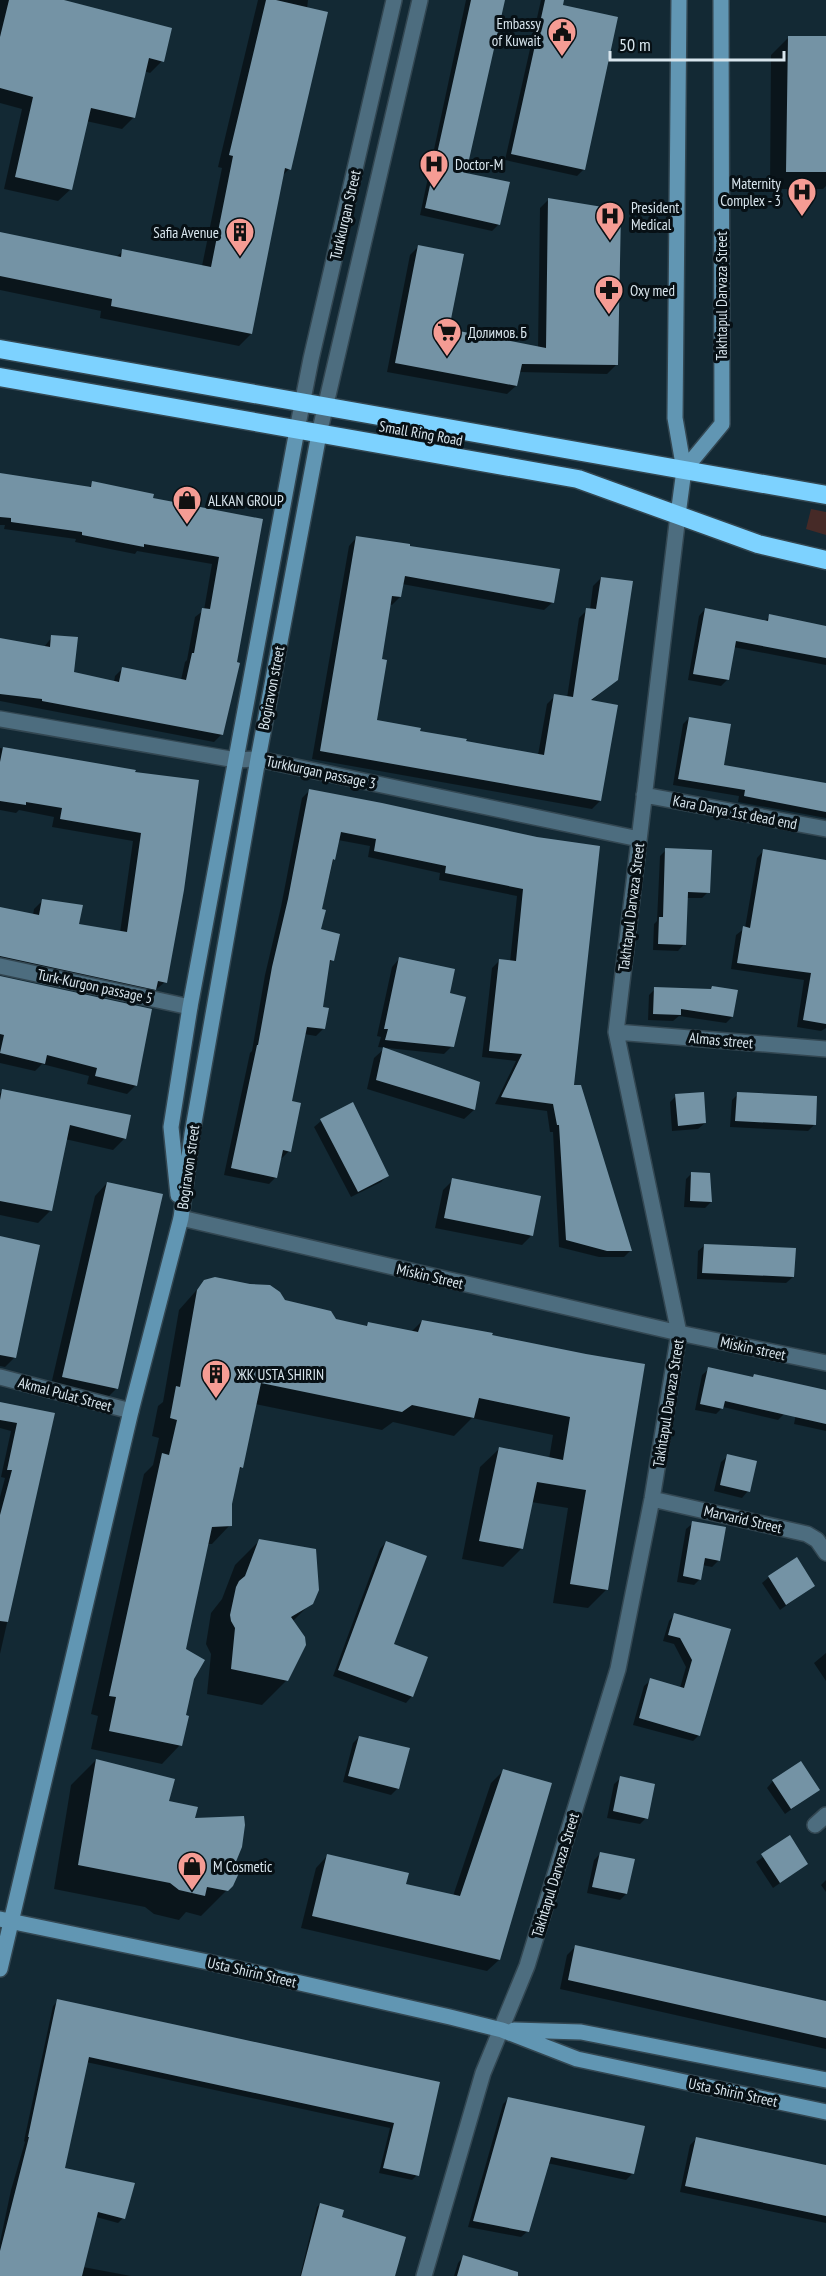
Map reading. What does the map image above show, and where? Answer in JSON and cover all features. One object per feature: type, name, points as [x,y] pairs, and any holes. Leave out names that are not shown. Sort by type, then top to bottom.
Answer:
[{"type":"highway","name":"Small Ring Road","points":[[0,350],[826,495]]},
{"type":"highway","name":"Small Ring Road","points":[[0,377],[578,479],[758,544],[826,560]]},
{"type":"street","name":"Turkkurgan Street","points":[[297,430],[394,0]]},
{"type":"street","points":[[319,434],[420,0]]},
{"type":"street","name":"Takhtapul Darvaza Street","points":[[424,2276],[483,2073],[527,1966],[618,1669],[652,1499],[679,1333],[616,1032],[684,470],[675,418],[679,0]]},
{"type":"street","name":"Takhtapul Darvaza Street","points":[[684,470],[722,424],[721,0]]},
{"type":"street","name":"Bogiravon street","points":[[181,1218],[171,1127],[190,1006],[297,430]]},
{"type":"street","name":"Bogiravon street","points":[[181,1218],[192,1134],[258,759],[319,434]]},
{"type":"street","name":"Turkkurgan passage 3","points":[[0,719],[236,760],[258,759],[639,838]]},
{"type":"street","name":"Kаra Darya 1st dead end","points":[[644,795],[826,829]]},
{"type":"street","name":"Turk-Kurgon passage 5","points":[[0,966],[190,1006]]},
{"type":"street","name":"Almas street","points":[[616,1032],[826,1049]]},
{"type":"street","points":[[0,1969],[5,1920],[130,1411],[181,1218]]},
{"type":"street","name":"Miskin Street","points":[[181,1218],[679,1333]]},
{"type":"street","name":"Miskin street","points":[[679,1333],[826,1364]]},
{"type":"street","name":"Akmal Pulat Street","points":[[0,1377],[130,1411]]},
{"type":"street","name":"Marvarid Street","points":[[652,1499],[807,1534],[817,1540],[826,1553]]},
{"type":"street","name":"Usta Shirin Street","points":[[5,1920],[208,1962],[502,2030],[577,2059],[826,2112]]},
{"type":"street","name":"Usta Shirin Street","points":[[502,2030],[581,2032],[826,2080]]},
{"type":"shaded area","points":[[811,509],[826,512],[826,535],[806,529]]},
{"type":"building","points":[[9,0],[64,0],[172,28],[164,62],[149,58],[135,118],[91,108],[72,190],[15,177],[33,97],[0,88],[0,37]]},
{"type":"building","points":[[266,0],[276,0],[328,12],[291,170],[285,168],[252,334],[111,306],[112,299],[0,276],[0,232],[121,257],[122,249],[211,267],[233,156],[229,155]]},
{"type":"building","points":[[471,0],[505,0],[466,173],[510,182],[500,225],[425,208]]},
{"type":"building","points":[[545,0],[564,0],[563,5],[618,17],[585,170],[511,154]]},
{"type":"building","points":[[788,36],[826,36],[826,172],[786,172]]},
{"type":"building","points":[[548,198],[621,210],[618,365],[522,364],[517,386],[395,363],[418,245],[464,254],[449,329],[546,348]]},
{"type":"building","points":[[0,473],[91,487],[92,481],[154,494],[153,498],[263,519],[237,662],[240,663],[223,735],[42,701],[42,699],[0,694],[0,638],[50,647],[51,635],[78,637],[74,672],[119,682],[122,667],[186,680],[192,653],[194,653],[202,608],[210,609],[219,557],[144,544],[144,547],[82,535],[82,532],[11,522],[11,518],[0,517]]},
{"type":"building","points":[[356,536],[560,569],[554,603],[405,576],[401,597],[392,596],[382,659],[387,660],[377,720],[421,728],[420,731],[467,739],[466,741],[544,755],[554,694],[573,697],[586,608],[596,609],[601,577],[633,581],[618,680],[591,700],[618,705],[601,801],[320,751]]},
{"type":"building","points":[[705,608],[768,621],[769,614],[826,626],[826,658],[736,641],[729,680],[693,674]]},
{"type":"building","points":[[689,717],[731,724],[724,765],[826,783],[826,812],[744,796],[745,790],[678,779]]},
{"type":"building","points":[[3,747],[136,770],[135,772],[199,780],[184,890],[167,983],[158,981],[156,990],[0,956],[0,907],[39,915],[42,899],[83,905],[79,924],[127,932],[141,833],[60,819],[62,808],[26,802],[26,805],[0,801],[0,762]]},
{"type":"building","points":[[309,789],[537,837],[600,846],[574,1085],[581,1085],[632,1251],[607,1251],[566,1240],[559,1125],[557,1125],[553,1104],[501,1097],[522,1054],[489,1051],[499,959],[516,961],[523,889],[445,873],[446,866],[374,851],[376,839],[341,832],[335,860],[333,859],[322,909],[326,910],[321,929],[340,934],[334,961],[330,960],[323,1007],[329,1008],[325,1029],[307,1027],[292,1101],[301,1103],[291,1152],[283,1150],[277,1178],[231,1168]]},
{"type":"building","points":[[665,848],[712,850],[710,893],[688,892],[686,945],[658,944],[659,917],[663,917]]},
{"type":"building","points":[[763,849],[826,860],[826,1024],[803,1020],[811,973],[737,963],[743,926],[750,928]]},
{"type":"building","points":[[399,957],[455,969],[450,993],[466,997],[454,1047],[385,1040],[388,1029],[384,1029]]},
{"type":"building","points":[[0,976],[152,1009],[137,1086],[95,1076],[97,1068],[47,1055],[45,1064],[0,1053],[4,1035],[0,1034]]},
{"type":"building","points":[[712,986],[738,990],[733,1017],[681,1009],[681,1015],[653,1014],[654,987],[711,989]]},
{"type":"building","points":[[383,1047],[480,1082],[475,1110],[376,1080]]},
{"type":"building","points":[[2,1089],[131,1115],[126,1139],[70,1125],[52,1211],[0,1201],[0,1100]]},
{"type":"building","points":[[704,1092],[706,1123],[678,1126],[675,1094]]},
{"type":"building","points":[[737,1092],[817,1096],[816,1125],[735,1121]]},
{"type":"building","points":[[353,1102],[389,1176],[358,1192],[320,1119]]},
{"type":"building","points":[[691,1172],[710,1173],[712,1202],[690,1201]]},
{"type":"building","points":[[452,1178],[541,1196],[533,1236],[444,1218]]},
{"type":"building","points":[[107,1182],[163,1194],[118,1389],[62,1377]]},
{"type":"building","points":[[0,1236],[40,1245],[16,1358],[0,1355]]},
{"type":"building","points":[[704,1244],[796,1248],[794,1277],[702,1273]]},
{"type":"building","points":[[215,1277],[250,1284],[270,1285],[280,1292],[285,1300],[331,1311],[336,1319],[367,1326],[368,1322],[418,1332],[422,1320],[645,1364],[608,1590],[570,1584],[586,1490],[537,1482],[523,1549],[479,1541],[499,1447],[563,1460],[570,1417],[479,1398],[474,1418],[412,1405],[402,1412],[261,1383],[243,1468],[240,1467],[232,1504],[232,1526],[212,1527],[186,1649],[205,1660],[194,1679],[182,1746],[109,1731],[116,1697],[109,1696],[162,1453],[169,1455],[177,1420],[170,1418],[176,1386],[180,1387],[197,1290],[204,1280]]},
{"type":"building","points":[[708,1367],[753,1377],[754,1374],[826,1390],[826,1424],[725,1401],[723,1409],[700,1404]]},
{"type":"building","points":[[0,1402],[55,1413],[8,1622],[0,1621],[0,1515],[12,1470],[7,1470],[17,1423],[0,1420]]},
{"type":"building","points":[[727,1454],[757,1461],[750,1492],[720,1485]]},
{"type":"building","points":[[692,1521],[726,1527],[720,1561],[705,1558],[701,1580],[683,1576]]},
{"type":"building","points":[[259,1539],[316,1549],[319,1590],[313,1604],[291,1617],[305,1637],[306,1645],[288,1681],[231,1669],[235,1628],[230,1615],[236,1587],[245,1576]]},
{"type":"building","points":[[386,1541],[427,1556],[394,1644],[428,1657],[413,1697],[338,1670]]},
{"type":"building","points":[[797,1557],[815,1586],[786,1605],[768,1576]]},
{"type":"building","points":[[674,1613],[731,1629],[700,1736],[639,1718],[650,1678],[684,1688],[692,1660],[680,1638],[668,1635]]},
{"type":"building","points":[[359,1736],[410,1748],[399,1789],[348,1776]]},
{"type":"building","points":[[96,1759],[175,1779],[169,1801],[198,1807],[195,1818],[244,1816],[242,1847],[235,1864],[238,1875],[233,1886],[228,1891],[207,1887],[205,1896],[179,1890],[170,1883],[78,1865]]},
{"type":"building","points":[[801,1761],[820,1790],[791,1809],[772,1780]]},
{"type":"building","points":[[503,1769],[552,1783],[500,1960],[312,1916],[327,1854],[409,1873],[406,1884],[460,1896]]},
{"type":"building","points":[[620,1776],[655,1784],[648,1819],[613,1811]]},
{"type":"building","points":[[790,1835],[808,1864],[780,1883],[761,1854]]},
{"type":"building","points":[[600,1852],[635,1859],[627,1894],[592,1887]]},
{"type":"building","points":[[575,1945],[826,2001],[826,2038],[568,1980]]},
{"type":"building","points":[[57,1999],[440,2082],[419,2176],[383,2168],[394,2123],[89,2057],[65,2168],[135,2183],[125,2219],[98,2212],[82,2276],[0,2276],[0,2251],[29,2137]]},
{"type":"building","points":[[508,2097],[645,2126],[634,2174],[551,2157],[529,2232],[473,2221]]},
{"type":"building","points":[[696,2137],[826,2165],[826,2216],[685,2186]]},
{"type":"building","points":[[320,2203],[344,2210],[342,2217],[406,2237],[395,2276],[301,2276]]},
{"type":"building","points":[[463,2255],[518,2272],[518,2276],[457,2276]]},
{"type":"place","name":"Embassy of Kuwait","points":[[562,58]]},
{"type":"place","name":"Doctor-M","points":[[434,190]]},
{"type":"place","name":"Maternity Complex - 3","points":[[802,218]]},
{"type":"place","name":"President Medical","points":[[610,242]]},
{"type":"place","name":"Safia Avenue","points":[[240,258]]},
{"type":"place","name":"Oxy med","points":[[609,316]]},
{"type":"place","name":"Долимов. Б","points":[[447,358]]},
{"type":"place","name":"ALKAN GROUP","points":[[187,526]]},
{"type":"place","name":"ЖК USTA SHIRIN","points":[[216,1400]]},
{"type":"place","name":"M Cosmetic","points":[[192,1892]]}]
